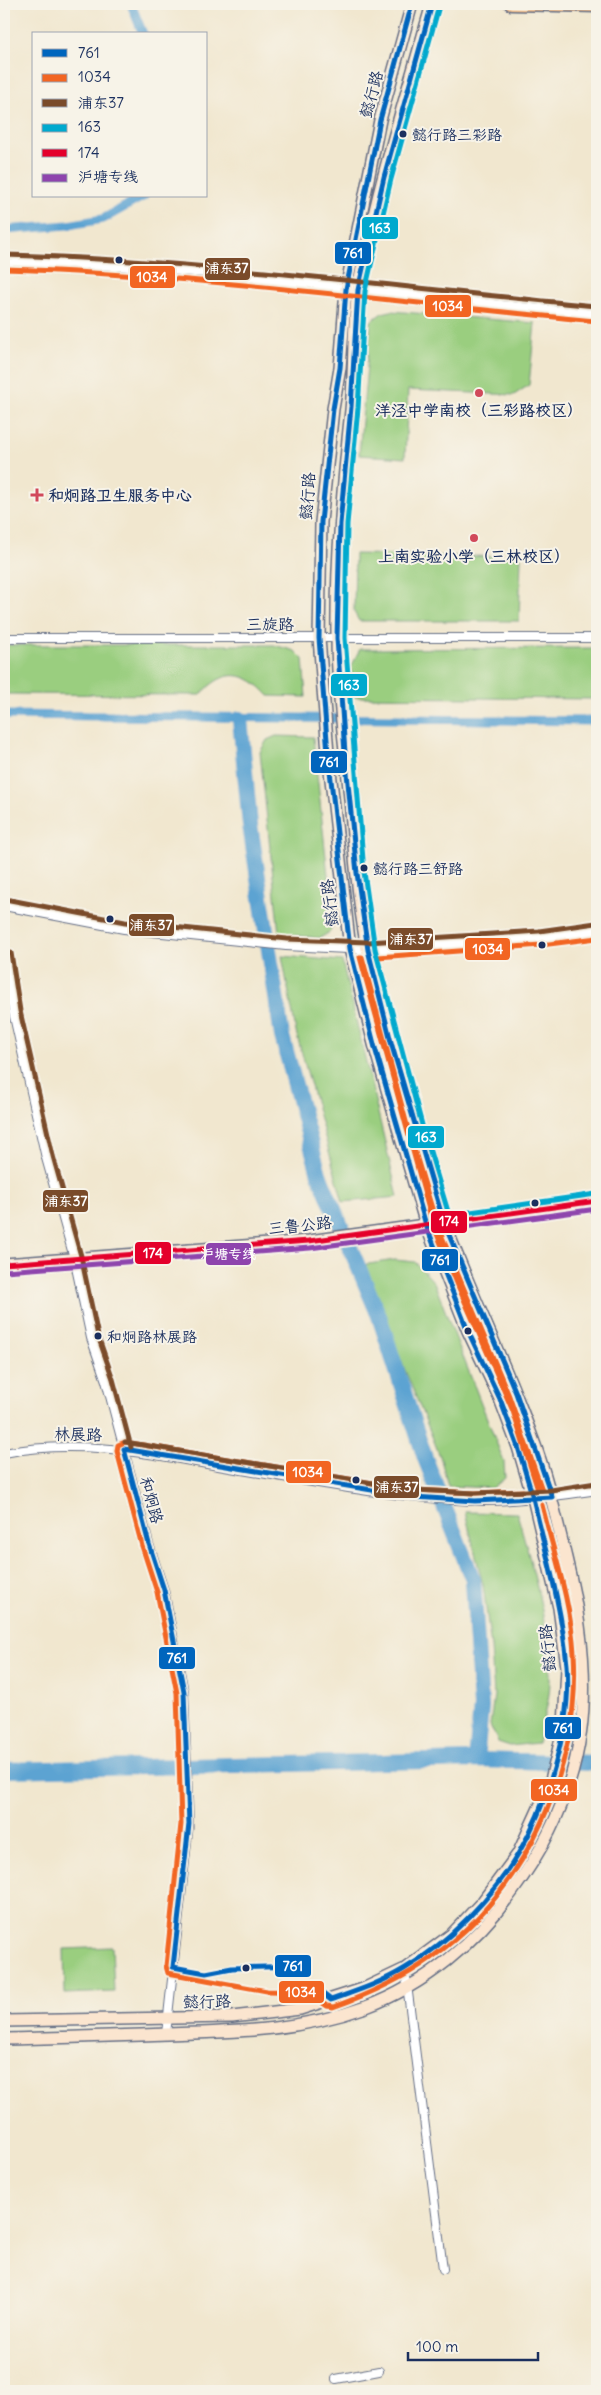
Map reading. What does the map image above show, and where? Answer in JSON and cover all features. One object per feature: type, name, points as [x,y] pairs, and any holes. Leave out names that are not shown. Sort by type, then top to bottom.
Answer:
[{"type":"main road","points":[[511,4],[597,6]]},
{"type":"street","name":"懿行路","points":[[4,2021],[232,2017],[268,2014],[300,2009],[362,1989],[405,1969],[451,1935],[483,1901],[518,1854],[550,1784],[564,1726],[567,1667],[560,1617],[533,1498],[500,1398],[468,1330],[426,1225],[375,1048],[350,949],[328,753],[319,638],[321,522],[329,438],[340,368],[346,289],[380,120],[412,4]]},
{"type":"street","name":"懿行路","points":[[4,2039],[166,2034],[277,2028],[370,2005],[408,1986],[436,1970],[458,1952],[500,1908],[535,1861],[569,1788],[582,1730],[585,1664],[577,1603],[552,1497],[516,1393],[444,1223],[410,1109],[368,950],[357,873],[345,753],[336,638],[340,524],[351,407],[358,290],[384,177],[432,4]]},
{"type":"street","points":[[4,262],[153,267],[346,289],[597,314]]},
{"type":"street","name":"三旋路","points":[[4,638],[597,638]]},
{"type":"street","points":[[4,906],[124,929],[286,946],[368,950],[540,938],[597,930]]},
{"type":"street","name":"和炯路","points":[[4,954],[13,1012],[46,1158],[74,1258],[91,1338],[106,1381],[149,1544],[164,1590],[184,1692],[189,1824],[166,2034]]},
{"type":"street","name":"三鲁公路","points":[[4,1264],[302,1242],[597,1201]]},
{"type":"street","name":"林展路","points":[[4,1453],[33,1447],[72,1445],[124,1449],[414,1497],[475,1501],[552,1497],[597,1490]]},
{"type":"street","points":[[405,1969],[443,2269]]},
{"type":"street","points":[[336,2379],[379,2371]]},
{"type":"green space","points":[[391,311],[535,323],[529,385],[514,395],[408,390],[405,458],[359,455],[371,321],[382,313]]},
{"type":"green space","points":[[355,554],[521,557],[519,621],[359,621],[354,612]]},
{"type":"green space","points":[[4,645],[274,645],[295,651],[303,659],[306,697],[269,696],[252,681],[244,677],[235,676],[227,676],[218,680],[201,695],[4,694]]},
{"type":"green space","points":[[597,648],[597,699],[354,697],[351,667],[360,649]]},
{"type":"green space","points":[[276,736],[313,737],[333,922],[330,932],[320,938],[279,934],[260,752],[267,740]]},
{"type":"green space","points":[[282,956],[342,961],[398,1197],[343,1202],[296,1032]]},
{"type":"green space","points":[[395,1260],[415,1262],[434,1282],[504,1462],[505,1478],[493,1488],[448,1486],[440,1456],[362,1265]]},
{"type":"green space","points":[[465,1512],[517,1513],[543,1614],[549,1654],[549,1692],[538,1743],[510,1746],[498,1742],[490,1725],[494,1695],[491,1647],[483,1585]]},
{"type":"green space","points":[[112,1947],[114,1992],[65,1994],[64,1949]]},
{"type":"waterway","points":[[131,4],[142,32]]},
{"type":"waterway","points":[[4,230],[68,225],[103,219],[140,198]]},
{"type":"waterway","points":[[4,715],[597,721]]},
{"type":"waterway","points":[[240,719],[250,825],[282,1036],[319,1174],[379,1316],[425,1458],[473,1580],[481,1707],[476,1760]]},
{"type":"waterway","points":[[4,1770],[476,1760],[597,1763]]},
{"type":"transit line","name":"761","points":[[412,4],[380,120],[346,289],[340,368],[333,409],[321,522],[319,638],[328,753],[350,949],[375,1048],[426,1225],[468,1331],[500,1399],[518,1447],[533,1498]]},
{"type":"transit line","name":"761","points":[[432,4],[384,177],[358,290],[351,407],[340,524],[337,638],[345,753],[357,873],[368,950],[392,1046],[444,1223],[516,1393],[552,1497],[533,1498]]},
{"type":"transit line","name":"761","points":[[511,4],[597,6]]},
{"type":"transit line","name":"163","points":[[439,6],[391,179],[365,291],[358,408],[347,524],[345,638],[364,872],[375,949],[422,1125],[449,1215],[596,1194]]},
{"type":"transit line","name":"浦东37","points":[[4,255],[78,258],[227,269],[597,306]]},
{"type":"transit line","name":"1034","points":[[4,269],[78,272],[226,283],[596,321]]},
{"type":"transit line","name":"浦东37","points":[[5,899],[125,922],[287,939],[368,942],[539,931],[596,923]]},
{"type":"transit line","name":"1034","points":[[378,957],[541,945],[597,938]]},
{"type":"transit line","name":"浦东37","points":[[11,953],[20,1011],[53,1156],[81,1256],[98,1336],[113,1379],[131,1447]]},
{"type":"transit line","name":"1034","points":[[360,957],[362,957],[408,1129],[437,1225],[509,1396],[542,1490],[538,1490],[513,1411],[433,1224],[360,957]]},
{"type":"transit line","name":"174","points":[[4,1264],[309,1241],[597,1201]]},
{"type":"transit line","name":"沪塘专线","points":[[5,1271],[310,1248],[597,1209]]},
{"type":"transit line","name":"1034","points":[[523,1491],[475,1493],[415,1490],[125,1442],[118,1445],[117,1451],[142,1546],[157,1592],[177,1693],[181,1824],[166,1966],[168,1973],[267,1991],[307,1992],[327,2006],[333,2007],[384,1986],[420,1966],[465,1930],[494,1898],[520,1863],[541,1824],[557,1783],[568,1740],[574,1697],[572,1634],[561,1578],[542,1505]]},
{"type":"transit line","name":"浦东37","points":[[125,1442],[415,1490],[475,1493],[551,1490],[596,1483]]},
{"type":"transit line","name":"761","points":[[124,1449],[414,1497],[475,1501],[533,1498],[557,1602],[567,1665],[566,1712],[556,1763],[539,1812],[529,1834],[508,1870],[468,1918],[436,1947],[404,1969],[368,1986],[331,2000],[310,1984],[300,1966],[232,1968],[206,1973],[173,1967],[189,1824],[184,1692],[164,1590],[149,1544],[124,1449]]},
{"type":"place","name":"懿行路三彩路","points":[[403,134]]},
{"type":"place","name":"洋泾中学南校（三彩路校区）","points":[[479,393]]},
{"type":"place","name":"和炯路卫生服务中心","points":[[37,495]]},
{"type":"place","name":"上南实验小学（三林校区）","points":[[474,538]]},
{"type":"place","name":"懿行路三舒路","points":[[364,868]]},
{"type":"place","name":"和炯路林展路","points":[[98,1336]]}]
